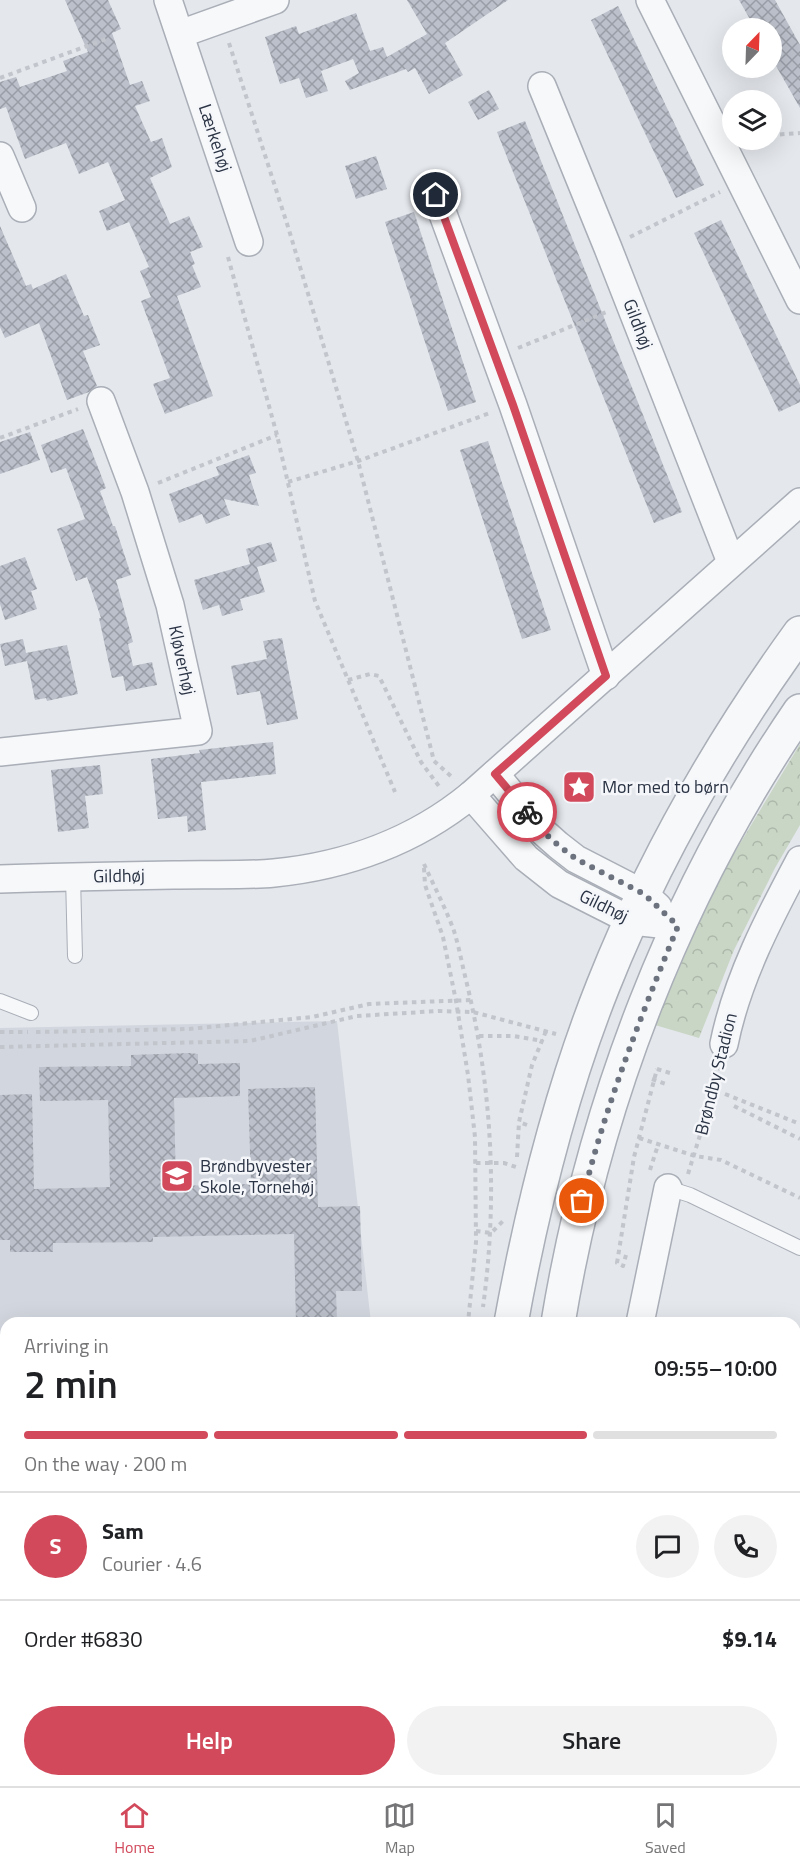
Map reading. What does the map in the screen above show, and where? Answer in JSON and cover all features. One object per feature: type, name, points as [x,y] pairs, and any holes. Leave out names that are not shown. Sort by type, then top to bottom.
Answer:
[{"type":"street","name":"Lærkehøj","points":[[168,0],[180,34],[238,247]]},
{"type":"street","points":[[180,34],[275,0]]},
{"type":"street","points":[[650,0],[800,300]]},
{"type":"street","name":"Gildhøj","points":[[542,86],[731,562]]},
{"type":"street","points":[[0,156],[22,208]]},
{"type":"street","points":[[436,195],[513,405],[606,676]]},
{"type":"street","name":"Kløverhøj","points":[[0,752],[198,731],[170,605],[135,492],[100,401]]},
{"type":"street","name":"Gildhøj","points":[[0,879],[274,873],[344,862],[390,845],[431,823],[464,801],[800,501]]},
{"type":"street","points":[[497,1317],[519,1281],[554,1133],[579,1051],[603,985],[676,830],[748,708],[800,633]]},
{"type":"street","points":[[559,1317],[576,1227],[612,1095],[646,1002],[678,926],[714,853],[748,792],[800,711]]},
{"type":"street","name":"Gildhøj","points":[[495,774],[540,829],[638,907]]},
{"type":"street","name":"Gildhøj","points":[[464,801],[542,872],[559,884],[638,907],[678,926]]},
{"type":"street","name":"Brøndby Stadion","points":[[724,1044],[736,998],[758,946],[800,860]]},
{"type":"street","points":[[641,1317],[658,1183]]},
{"type":"lane","points":[[73,877],[75,956]]},
{"type":"lane","points":[[0,1001],[31,1013]]},
{"type":"lane","points":[[658,1183],[690,1195],[800,1248]]},
{"type":"path","points":[[222,20],[289,230],[358,461],[434,761],[464,801]]},
{"type":"path","points":[[0,78],[106,39]]},
{"type":"path","points":[[782,134],[800,133]]},
{"type":"path","points":[[608,248],[741,182]]},
{"type":"path","points":[[238,247],[315,602],[395,792]]},
{"type":"path","points":[[495,357],[630,303]]},
{"type":"path","points":[[0,438],[100,401]]},
{"type":"path","points":[[288,482],[358,461],[513,405]]},
{"type":"path","points":[[135,492],[277,435]]},
{"type":"path","points":[[348,680],[370,674],[379,676],[422,762],[464,801]]},
{"type":"path","points":[[469,1317],[476,1242],[475,1137],[458,1011],[443,937],[424,885],[424,864],[454,931],[479,1036],[488,1120],[491,1233],[497,1317]]},
{"type":"path","points":[[0,1032],[189,1029],[312,1017],[369,1004],[471,1000]]},
{"type":"path","points":[[0,1047],[250,1041],[357,1016],[458,1011],[473,1012],[556,1034]]},
{"type":"path","points":[[546,1031],[532,1065],[519,1122],[554,1133]]},
{"type":"path","points":[[479,1036],[513,1036],[543,1041]]},
{"type":"path","name":"Brøndby Stadion","points":[[658,1183],[687,1177],[723,1057],[724,1044]]},
{"type":"path","points":[[651,1067],[670,1073]]},
{"type":"path","points":[[627,1255],[623,1266],[617,1263],[638,1138],[657,1069]]},
{"type":"path","points":[[648,1078],[666,1084]]},
{"type":"path","points":[[725,1094],[800,1124]]},
{"type":"path","points":[[734,1106],[800,1138]]},
{"type":"path","points":[[638,1138],[695,1156],[721,1160],[800,1198]]},
{"type":"path","points":[[657,1145],[658,1183]]},
{"type":"path","points":[[476,1163],[504,1163],[516,1167]]},
{"type":"shaded area","name":"Brøndbyvester Skole, Tornehøj","points":[[337,1021],[370,1317],[0,1317],[0,1028]]},
{"type":"green space","points":[[800,744],[800,825],[775,868],[734,950],[699,1038],[655,1025],[697,927],[727,865]]},
{"type":"building","points":[[65,0],[108,0],[121,29],[112,33],[130,85],[142,81],[150,101],[135,106],[151,142],[162,138],[172,167],[150,178],[170,224],[189,216],[203,247],[190,252],[195,264],[192,265],[201,287],[177,296],[213,396],[165,414],[153,384],[170,378],[141,301],[151,297],[140,271],[149,267],[129,222],[107,231],[99,211],[125,200],[108,162],[79,174],[66,143],[25,159],[6,107],[0,109],[0,82],[16,77],[20,87],[67,71],[63,61],[88,52]]},
{"type":"building","points":[[407,0],[508,0],[445,43],[463,75],[429,94],[415,68],[408,72],[406,69],[350,90],[345,81],[359,73],[353,59],[321,71],[328,91],[306,98],[299,78],[280,84],[265,37],[296,26],[299,34],[356,13],[370,51],[383,47],[387,57],[427,34]]},
{"type":"building","points":[[739,0],[775,0],[800,45],[800,108],[782,76],[782,18],[749,18]]},
{"type":"building","points":[[618,6],[704,185],[676,198],[591,20]]},
{"type":"building","points":[[489,90],[499,109],[478,120],[468,102]]},
{"type":"building","points":[[525,121],[682,512],[654,523],[497,132]]},
{"type":"building","points":[[376,156],[387,189],[356,199],[345,166]]},
{"type":"building","points":[[414,212],[476,402],[448,411],[385,222]]},
{"type":"building","points":[[721,220],[800,385],[800,402],[779,412],[694,233]]},
{"type":"building","points":[[0,226],[26,286],[31,284],[33,289],[66,274],[84,316],[88,315],[100,345],[83,351],[97,386],[89,392],[67,400],[39,323],[5,338],[0,327]]},
{"type":"building","points":[[83,429],[106,488],[100,491],[113,526],[115,526],[131,575],[116,580],[133,642],[128,644],[133,666],[152,662],[157,685],[126,691],[123,676],[112,678],[99,618],[101,618],[87,577],[76,581],[57,529],[85,519],[66,468],[51,473],[41,445]]},
{"type":"building","points":[[30,432],[40,460],[0,474],[0,442]]},
{"type":"building","points":[[488,441],[551,630],[522,639],[460,450]]},
{"type":"building","points":[[249,455],[256,473],[249,475],[259,506],[224,499],[230,515],[206,524],[202,514],[179,523],[169,494],[219,475],[216,467]]},
{"type":"building","points":[[271,542],[277,561],[257,567],[265,592],[240,599],[243,610],[222,616],[219,605],[203,610],[194,580],[250,564],[246,549]]},
{"type":"building","points":[[25,557],[37,589],[31,591],[37,609],[5,620],[0,604],[0,566]]},
{"type":"building","points":[[282,638],[298,719],[267,725],[260,691],[237,695],[231,666],[267,659],[263,641]]},
{"type":"building","points":[[23,639],[26,653],[67,645],[78,694],[47,701],[46,698],[35,700],[27,661],[5,666],[0,644]]},
{"type":"building","points":[[273,742],[276,774],[201,782],[206,830],[188,832],[187,816],[158,819],[151,759],[200,753],[199,750]]},
{"type":"building","points":[[100,765],[103,794],[85,796],[89,828],[58,832],[51,770]]},
{"type":"building","points":[[190,1053],[198,1054],[198,1064],[240,1063],[240,1096],[174,1098],[176,1186],[251,1184],[248,1089],[315,1087],[318,1207],[360,1206],[362,1291],[336,1291],[337,1317],[296,1317],[294,1234],[153,1237],[153,1242],[53,1243],[53,1252],[10,1252],[10,1240],[0,1240],[0,1095],[32,1094],[34,1189],[110,1187],[108,1100],[40,1101],[39,1067],[131,1066],[131,1055]]},
{"type":"way so far","points":[[527,812],[540,829],[576,859],[644,894],[678,926],[646,1002],[612,1095],[582,1201]]},
{"type":"place","name":"Mor med to børn","points":[[579,787]]},
{"type":"place","name":"Brøndbyvester Skole, Tornehøj","points":[[177,1176]]},
{"type":"route","points":[[436,195],[513,405],[606,676],[495,774],[527,812]]}]
